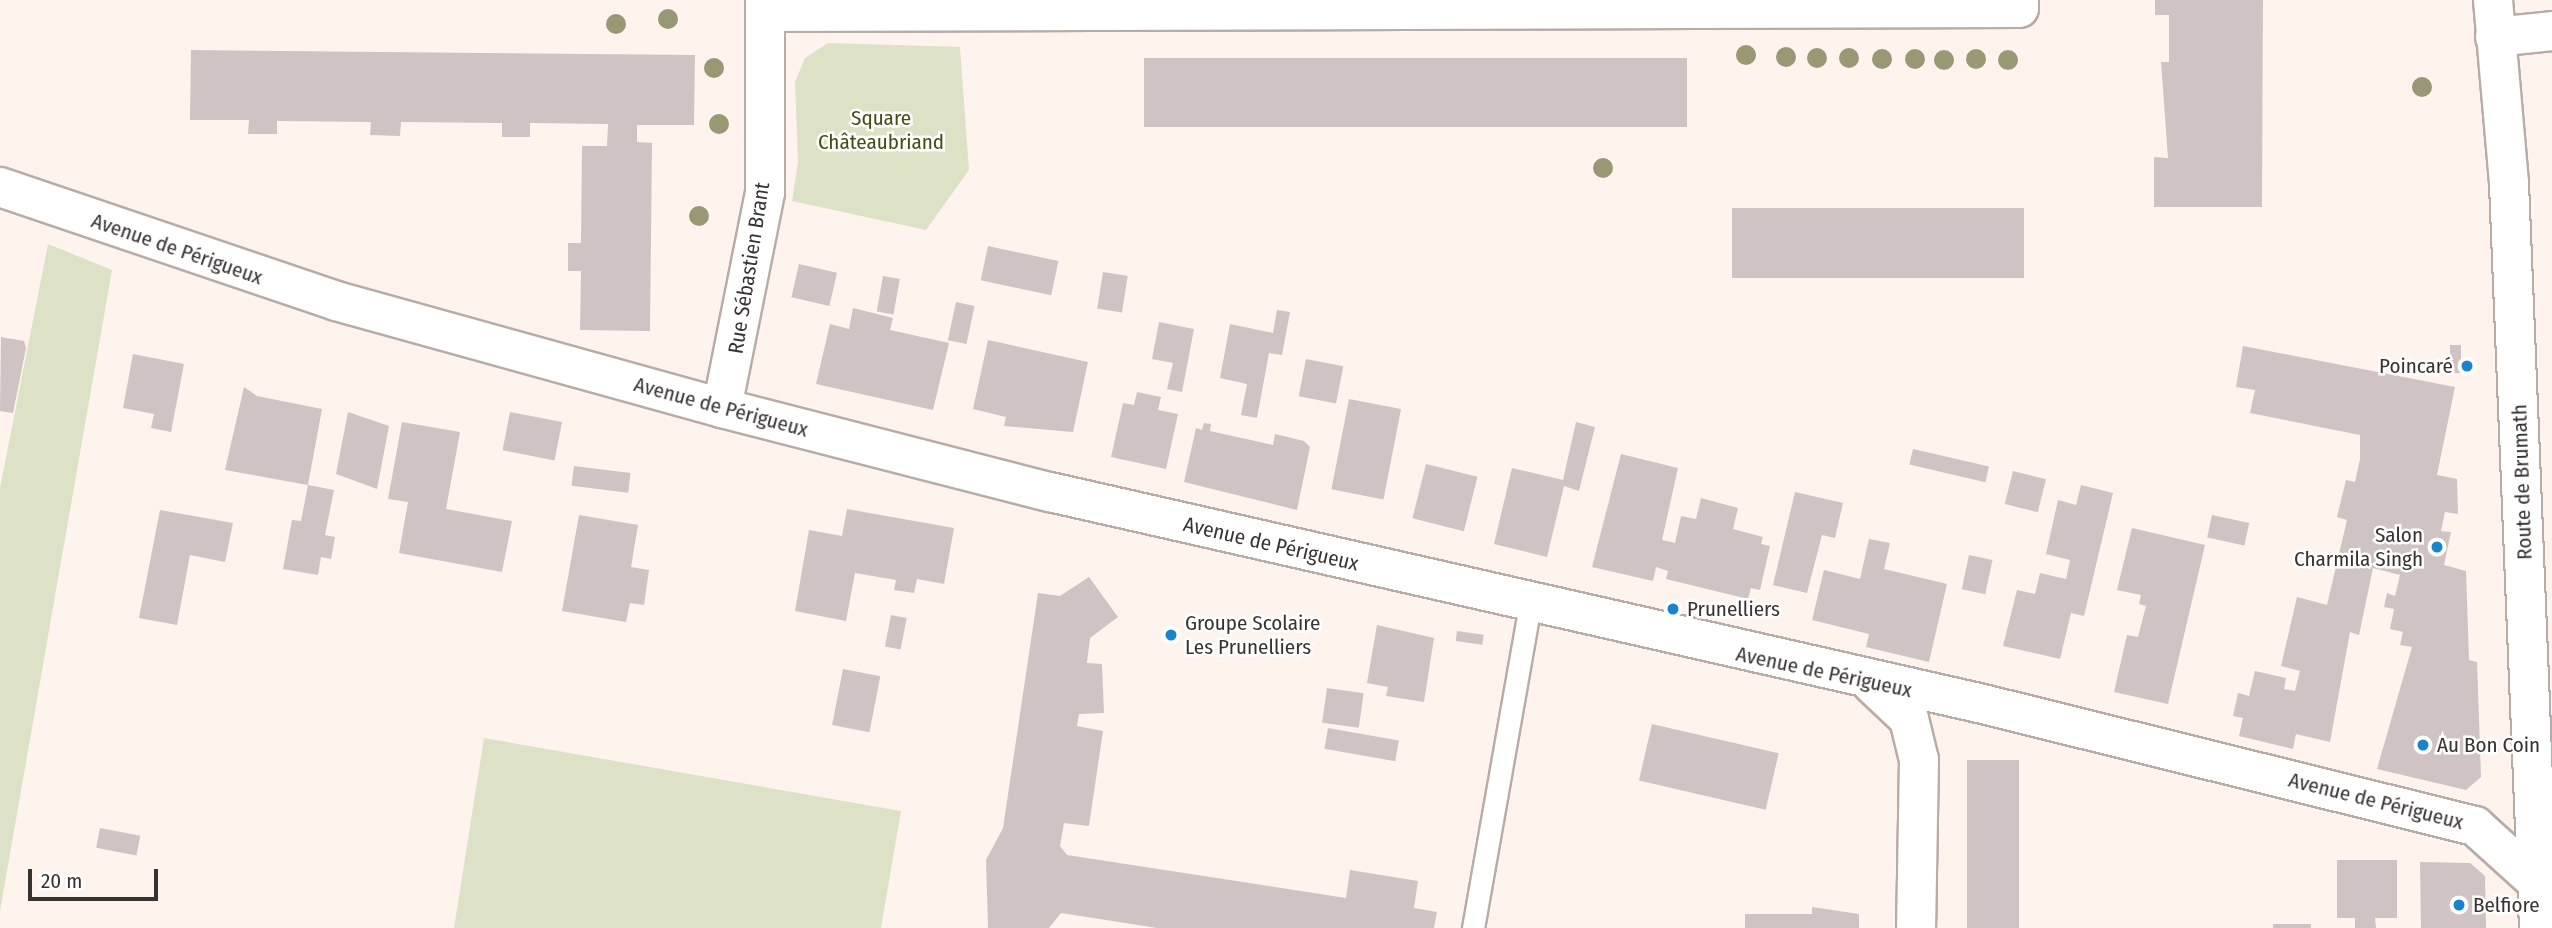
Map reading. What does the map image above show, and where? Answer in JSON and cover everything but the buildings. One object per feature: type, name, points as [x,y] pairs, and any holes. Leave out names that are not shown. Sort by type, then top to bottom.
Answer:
[{"type":"street","points":[[766,6],[2019,4]]},
{"type":"street","name":"Rue Sébastien Brant","points":[[722,408],[765,192],[766,6]]},
{"type":"street","points":[[2494,18],[2552,31]]},
{"type":"street","name":"Route de Brumath","points":[[2494,18],[2510,196],[2545,887],[2539,928]]},
{"type":"street","name":"Avenue de Périgueux","points":[[0,187],[323,297],[722,408],[1530,605],[1872,684],[1983,704],[2475,825],[2545,887]]},
{"type":"street","points":[[1872,684],[1909,719],[1919,760],[1916,928]]},
{"type":"lane","points":[[1473,928],[1530,605]]},
{"type":"green space","name":"Square Châteaubriand","points":[[828,43],[960,47],[969,170],[926,230],[792,201],[798,162],[795,82],[805,58]]},
{"type":"green space","points":[[48,244],[112,270],[0,911],[0,488]]},
{"type":"green space","points":[[484,738],[901,811],[881,928],[454,928]]},
{"type":"place","name":"Poincaré","points":[[2467,366]]},
{"type":"place","name":"Salon Charmila Singh","points":[[2437,547]]},
{"type":"place","name":"Prunelliers","points":[[1673,609]]},
{"type":"place","name":"Groupe Scolaire Les Prunelliers","points":[[1171,635]]},
{"type":"place","name":"Au Bon Coin","points":[[2423,745]]},
{"type":"place","name":"Belfiore","points":[[2459,905]]}]
